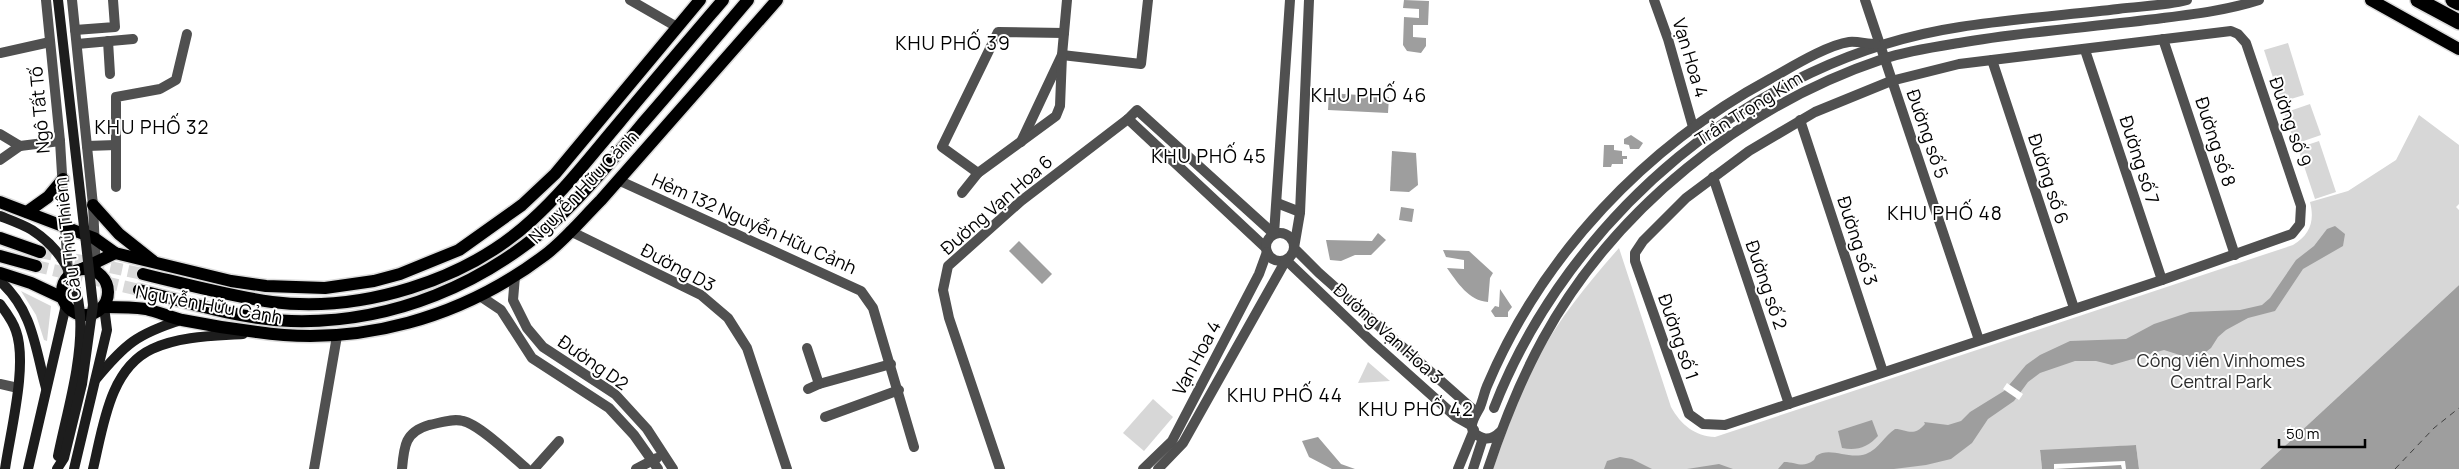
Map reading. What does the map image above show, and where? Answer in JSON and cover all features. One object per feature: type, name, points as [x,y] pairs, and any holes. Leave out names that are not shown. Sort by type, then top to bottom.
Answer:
[{"type":"highway","points":[[2418,0],[2459,22]]},
{"type":"highway","points":[[2453,0],[2459,3]]},
{"type":"main road","name":"Cầu Thủ Thiêm","points":[[56,469],[64,458],[82,384],[93,305],[58,0]]},
{"type":"main road","name":"Nguyễn Hữu Cảnh","points":[[0,202],[94,238],[115,254],[231,281],[301,288],[349,285],[400,274],[459,250],[487,232],[522,205],[555,174],[700,0]]},
{"type":"main road","points":[[143,274],[273,302],[337,302],[382,296],[430,282],[460,268],[490,251],[531,221],[569,183],[722,0]]},
{"type":"main road","name":"Nguyễn Hữu Cảnh","points":[[139,290],[254,317],[290,321],[341,318],[404,307],[457,287],[512,256],[561,216],[622,148],[748,0]]},
{"type":"main road","name":"Nguyễn Hữu Cảnh","points":[[104,307],[144,309],[181,320],[256,332],[311,337],[337,336],[402,325],[434,315],[480,296],[515,276],[546,254],[570,231],[618,180],[777,0]]},
{"type":"main road","points":[[2371,0],[2459,49]]},
{"type":"main road","points":[[576,149],[589,159]]},
{"type":"main road","points":[[600,172],[618,180]]},
{"type":"main road","points":[[27,212],[48,197],[63,179]]},
{"type":"main road","points":[[93,205],[119,234],[157,264]]},
{"type":"main road","name":"Cầu Thủ Thiêm","points":[[0,216],[29,228],[48,242],[63,258],[76,286],[80,306],[80,342],[56,469]]},
{"type":"main road","points":[[0,238],[40,252]]},
{"type":"main road","points":[[64,302],[62,290],[68,276],[82,269],[96,267],[115,254]]},
{"type":"main road","points":[[0,256],[36,266]]},
{"type":"main road","points":[[0,273],[31,283],[64,302],[71,311],[86,316],[99,311],[107,301],[108,287],[106,280],[96,267]]},
{"type":"main road","points":[[0,281],[25,310],[46,389]]},
{"type":"main road","name":"Cầu Thủ Thiêm","points":[[28,469],[64,302]]},
{"type":"main road","points":[[0,304],[16,330],[19,344],[18,388],[4,452],[5,469]]},
{"type":"main road","points":[[74,469],[107,330],[104,307]]},
{"type":"main road","points":[[94,382],[114,357],[138,335],[181,320]]},
{"type":"main road","points":[[93,469],[108,407],[116,387],[141,356],[153,348],[184,339],[256,332]]},
{"type":"street","name":"Ngô Tất Tố","points":[[46,0],[60,141],[68,276]]},
{"type":"street","points":[[72,0],[93,205],[96,267]]},
{"type":"street","points":[[75,30],[116,27],[113,0]]},
{"type":"street","points":[[630,0],[677,27]]},
{"type":"street","points":[[962,193],[978,173],[1056,116],[1060,106],[1067,0]]},
{"type":"street","points":[[1062,55],[1141,64],[1148,0]]},
{"type":"street","points":[[1274,234],[1290,0]]},
{"type":"street","points":[[1128,119],[1277,261],[1286,260],[1292,255],[1300,212],[1309,0]]},
{"type":"street","name":"Vạn Hoa 4","points":[[1654,0],[1668,39],[1693,127]]},
{"type":"street","name":"Đường số 5","points":[[1865,0],[1979,340]]},
{"type":"street","name":"Trần Trọng Kim","points":[[1494,408],[1523,347],[1559,288],[1600,233],[1655,178],[1713,131],[1770,95],[1822,68],[1879,44],[1960,27],[2187,0]]},
{"type":"street","name":"Trần Trọng Kim","points":[[1488,469],[1502,428],[1544,337],[1573,292],[1624,228],[1662,190],[1709,152],[1776,108],[1814,88],[1884,59],[1961,42],[2211,12],[2259,0]]},
{"type":"street","points":[[978,173],[942,148],[998,32],[1064,33]]},
{"type":"street","name":"Đường số 9","points":[[2163,40],[2223,32],[2238,34],[2246,43],[2301,206],[2300,224],[2286,238],[2235,255]]},
{"type":"street","points":[[116,187],[116,96],[160,88],[176,80],[187,34]]},
{"type":"street","points":[[77,44],[133,39]]},
{"type":"street","points":[[1713,177],[1749,151],[1800,120],[1891,81],[1959,64],[2163,40]]},
{"type":"street","name":"Đường số 8","points":[[2163,40],[2235,255]]},
{"type":"street","points":[[108,41],[110,74]]},
{"type":"street","points":[[0,53],[50,42]]},
{"type":"street","name":"Trần Trọng Kim","points":[[1458,469],[1477,411],[1503,352],[1554,268],[1611,200],[1650,162],[1693,127],[1742,94],[1805,60],[1849,42],[1879,44]]},
{"type":"street","name":"Đường số 7","points":[[2085,50],[2162,280]]},
{"type":"street","points":[[1021,142],[1062,55]]},
{"type":"street","name":"Đường số 6","points":[[1992,60],[2074,308]]},
{"type":"street","name":"Đường Vạn Hoa 6","points":[[1000,469],[949,318],[943,290],[948,266],[1021,201],[1128,119],[1137,110],[1274,234]]},
{"type":"street","name":"Đường số 3","points":[[1800,120],[1883,372]]},
{"type":"street","points":[[0,134],[20,146]]},
{"type":"street","points":[[0,160],[20,146],[60,141]]},
{"type":"street","points":[[87,146],[116,145]]},
{"type":"street","name":"Đường số 1","points":[[1713,177],[1686,198],[1643,241],[1634,253],[1685,407],[1689,414],[1703,424],[1719,426],[1789,404]]},
{"type":"street","name":"Đường số 2","points":[[1713,177],[1789,404]]},
{"type":"street","name":"Hẻm 132 Nguyễn Hữu Cảnh","points":[[618,180],[862,291],[873,308],[899,390],[914,447]]},
{"type":"street","points":[[1277,203],[1300,212]]},
{"type":"street","name":"Đường D3","points":[[570,231],[701,295],[728,318],[746,348],[787,469]]},
{"type":"street","points":[[1266,250],[1268,240],[1274,234],[1283,233],[1288,235],[1294,248]]},
{"type":"street","name":"Đường Vạn Hoa 3","points":[[1294,248],[1319,273],[1477,411]]},
{"type":"street","name":"Vạn Hoa 4","points":[[1143,469],[1172,441],[1259,274],[1266,250]]},
{"type":"street","points":[[1789,404],[2235,255]]},
{"type":"street","name":"Vạn Hoa 4","points":[[1158,469],[1183,443],[1286,260]]},
{"type":"street","name":"Đường Vạn Hoa 3","points":[[1286,260],[1371,341],[1456,417],[1473,428]]},
{"type":"street","name":"Đường D2","points":[[515,276],[513,300],[527,328],[544,348],[615,394],[647,429],[673,469]]},
{"type":"street","name":"Đường D2","points":[[480,296],[501,310],[532,358],[609,408],[634,435],[655,464]]},
{"type":"street","points":[[314,469],[337,336]]},
{"type":"street","points":[[807,348],[820,384]]},
{"type":"street","points":[[808,389],[891,364]]},
{"type":"street","points":[[575,385],[582,373]]},
{"type":"street","points":[[0,384],[18,388]]},
{"type":"street","points":[[826,417],[899,390]]},
{"type":"street","points":[[1477,411],[1486,407],[1494,408],[1501,414],[1502,428],[1492,437],[1483,438]]},
{"type":"street","points":[[402,469],[409,436],[415,430],[449,420],[464,421],[476,427],[528,469]]},
{"type":"street","points":[[1473,428],[1483,438]]},
{"type":"street","points":[[1473,469],[1483,438]]},
{"type":"street","points":[[534,469],[559,441]]},
{"type":"street","points":[[636,469],[655,464],[665,454]]},
{"type":"green space","points":[[2288,43],[2304,95],[2281,102],[2264,50]]},
{"type":"green space","points":[[2310,104],[2321,135],[2295,144],[2284,113]]},
{"type":"green space","name":"Công viên Vinhomes Central Park","points":[[2419,115],[2459,145],[2459,204],[2456,207],[2459,210],[2459,285],[2260,469],[2139,469],[2136,445],[2040,451],[2042,469],[1493,469],[1519,397],[1539,356],[1576,300],[1619,248],[1671,407],[1679,419],[1689,428],[1695,432],[1715,437],[2293,245],[2304,237],[2310,227],[2312,215],[2310,202],[2348,191],[2396,160]]},
{"type":"green space","points":[[2319,141],[2336,192],[2315,199],[2298,148]]},
{"type":"green space","points":[[21,291],[51,306],[47,341],[44,340],[36,315]]},
{"type":"green space","points":[[1368,362],[1390,381],[1358,383]]},
{"type":"green space","points":[[1153,399],[1173,417],[1144,451],[1123,433]]},
{"type":"shaded area","points":[[1404,0],[1429,1],[1428,25],[1413,25],[1413,37],[1426,38],[1426,46],[1421,53],[1407,51],[1403,45],[1404,17],[1419,18],[1419,9],[1403,8]]},
{"type":"shaded area","points":[[1329,93],[1389,97],[1388,113],[1328,110]]},
{"type":"shaded area","points":[[1631,135],[1643,143],[1639,149],[1630,149],[1629,145],[1624,144],[1624,139]]},
{"type":"shaded area","points":[[1604,145],[1614,145],[1614,150],[1622,151],[1622,156],[1627,156],[1627,159],[1623,159],[1623,164],[1612,164],[1611,167],[1603,167]]},
{"type":"shaded area","points":[[1392,151],[1416,153],[1418,185],[1409,192],[1390,191]]},
{"type":"shaded area","points":[[1401,207],[1414,209],[1412,222],[1399,220]]},
{"type":"shaded area","points":[[2335,226],[2345,234],[2343,246],[2303,269],[2275,311],[2248,318],[2226,330],[2218,337],[2211,348],[2202,355],[2186,357],[2164,350],[2112,365],[2096,361],[2075,361],[2040,373],[2028,382],[2014,401],[1988,419],[1972,443],[1951,459],[1926,465],[1894,469],[1778,469],[1784,462],[1810,463],[1821,453],[1866,454],[1871,452],[1895,429],[1913,432],[1921,428],[1925,424],[1924,422],[1948,425],[1961,421],[1970,412],[2004,391],[2026,365],[2040,355],[2070,341],[2126,339],[2154,324],[2190,312],[2240,310],[2262,305],[2270,298],[2296,260],[2314,246],[2327,229]]},
{"type":"shaded area","points":[[1378,233],[1386,240],[1371,255],[1355,255],[1341,261],[1330,260],[1326,240],[1372,241]]},
{"type":"shaded area","points":[[1019,241],[1052,274],[1042,284],[1009,251]]},
{"type":"shaded area","points":[[1443,250],[1469,251],[1493,273],[1490,278],[1488,302],[1475,298],[1459,285],[1447,268],[1464,269],[1464,260],[1446,257]]},
{"type":"shaded area","points":[[2459,285],[2459,469],[2260,469]]},
{"type":"shaded area","points":[[1500,289],[1512,307],[1508,312],[1508,317],[1495,317],[1491,311],[1495,306],[1499,307]]},
{"type":"shaded area","points":[[1872,420],[1878,436],[1874,440],[1853,449],[1842,448],[1838,431]]},
{"type":"shaded area","points":[[1318,437],[1341,464],[1355,469],[1332,469],[1309,457],[1302,441]]},
{"type":"shaded area","points":[[2136,445],[2139,469],[2042,469],[2040,450]]},
{"type":"shaded area","points":[[1620,457],[1632,459],[1652,469],[1604,469],[1607,461]]},
{"type":"shaded area","points":[[1719,464],[1733,469],[1687,469]]},
{"type":"pier","points":[[2007,383],[2023,394],[2019,400],[2003,389]]},
{"type":"pier","points":[[2125,461],[2126,469],[2122,469],[2121,465],[2054,469],[2054,464]]},
{"type":"ferry route","points":[[2395,469],[2434,428],[2459,408]]},
{"type":"tunnel","points":[[40,252],[143,274]]},
{"type":"tunnel","points":[[36,266],[139,290]]},
{"type":"district","name":"KHU PHỐ 39","points":[[953,43]]},
{"type":"district","name":"KHU PHỐ 46","points":[[1369,95]]},
{"type":"district","name":"KHU PHỐ 32","points":[[152,127]]},
{"type":"district","name":"KHU PHỐ 45","points":[[1209,156]]},
{"type":"district","name":"KHU PHỐ 48","points":[[1945,213]]},
{"type":"district","name":"KHU PHỐ 44","points":[[1285,395]]},
{"type":"district","name":"KHU PHỐ 42","points":[[1416,409]]}]
